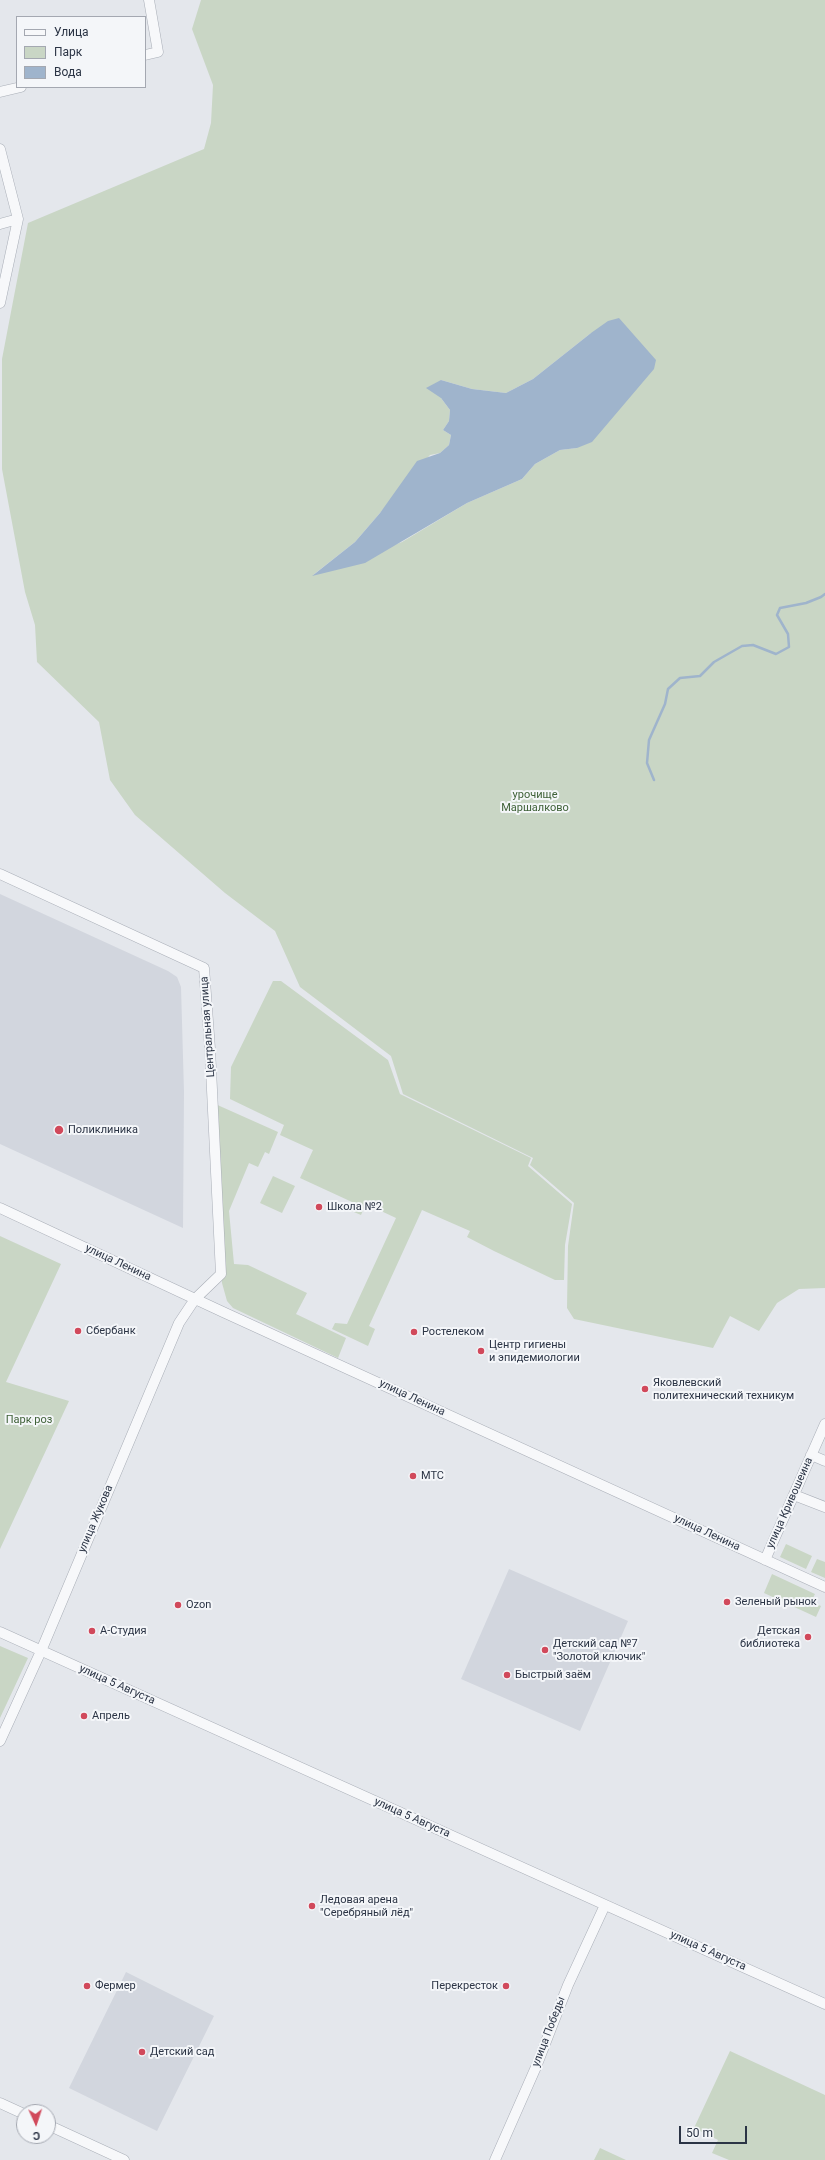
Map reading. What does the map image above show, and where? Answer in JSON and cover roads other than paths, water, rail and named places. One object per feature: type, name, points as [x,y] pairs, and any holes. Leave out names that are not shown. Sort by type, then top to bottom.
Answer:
[{"type":"street","points":[[146,55],[158,52],[149,0]]},
{"type":"street","points":[[0,92],[17,88]]},
{"type":"street","points":[[0,149],[18,219],[0,303]]},
{"type":"street","points":[[0,224],[18,219]]},
{"type":"street","name":"Центральная улица","points":[[0,874],[204,968],[210,1049],[221,1274],[195,1299]]},
{"type":"street","name":"улица Ленина","points":[[0,1208],[195,1299],[825,1587]]},
{"type":"street","name":"улица Жукова","points":[[0,1741],[41,1651],[179,1323],[195,1299]]},
{"type":"street","name":"улица Кривошеина","points":[[765,1560],[825,1424]]},
{"type":"street","points":[[811,1455],[825,1461]]},
{"type":"street","points":[[794,1495],[825,1507]]},
{"type":"street","name":"улица 5 Августа","points":[[0,1632],[825,2004]]},
{"type":"street","name":"улица Победы","points":[[495,2160],[536,2067],[568,1985],[605,1905]]},
{"type":"street","points":[[0,2103],[16,2110]]},
{"type":"street","points":[[56,2129],[124,2160]]},
{"type":"water","points":[[619,318],[656,360],[654,369],[592,442],[577,448],[560,450],[535,464],[522,479],[467,503],[365,563],[312,576],[355,542],[380,513],[417,461],[440,453],[449,445],[451,435],[443,430],[449,421],[450,410],[441,398],[426,388],[441,380],[472,389],[506,393],[533,379],[608,321]]},
{"type":"waterway","points":[[654,780],[647,763],[649,740],[665,704],[668,689],[680,678],[700,676],[714,662],[742,646],[753,645],[776,654],[789,647],[788,634],[777,615],[780,608],[806,603],[825,594]]},
{"type":"place","name":"Поликлиника","points":[[59,1130]]},
{"type":"place","name":"Школа №2","points":[[319,1207]]},
{"type":"place","name":"Сбербанк","points":[[78,1331]]},
{"type":"place","name":"Ростелеком","points":[[414,1332]]},
{"type":"place","name":"Центр гигиены и эпидемиологии","points":[[481,1351]]},
{"type":"place","name":"Яковлевский политехнический техникум","points":[[645,1389]]},
{"type":"place","name":"МТС","points":[[413,1476]]},
{"type":"place","name":"Зеленый рынок","points":[[727,1602]]},
{"type":"place","name":"Ozon","points":[[178,1605]]},
{"type":"place","name":"А-Студия","points":[[92,1631]]},
{"type":"place","name":"Детская библиотека","points":[[808,1637]]},
{"type":"place","name":"Детский сад №7 \"Золотой ключик\"","points":[[545,1650]]},
{"type":"place","name":"Быстрый заём","points":[[507,1675]]},
{"type":"place","name":"Апрель","points":[[84,1716]]},
{"type":"place","name":"Ледовая арена \"Серебряный лёд\"","points":[[312,1906]]},
{"type":"place","name":"Фермер","points":[[87,1986]]},
{"type":"place","name":"Перекресток","points":[[506,1986]]},
{"type":"place","name":"Детский сад","points":[[142,2052]]},
{"type":"park label","name":"урочище Маршалково","points":[[535,801]]},
{"type":"park label","name":"Парк роз","points":[[29,1420]]}]
